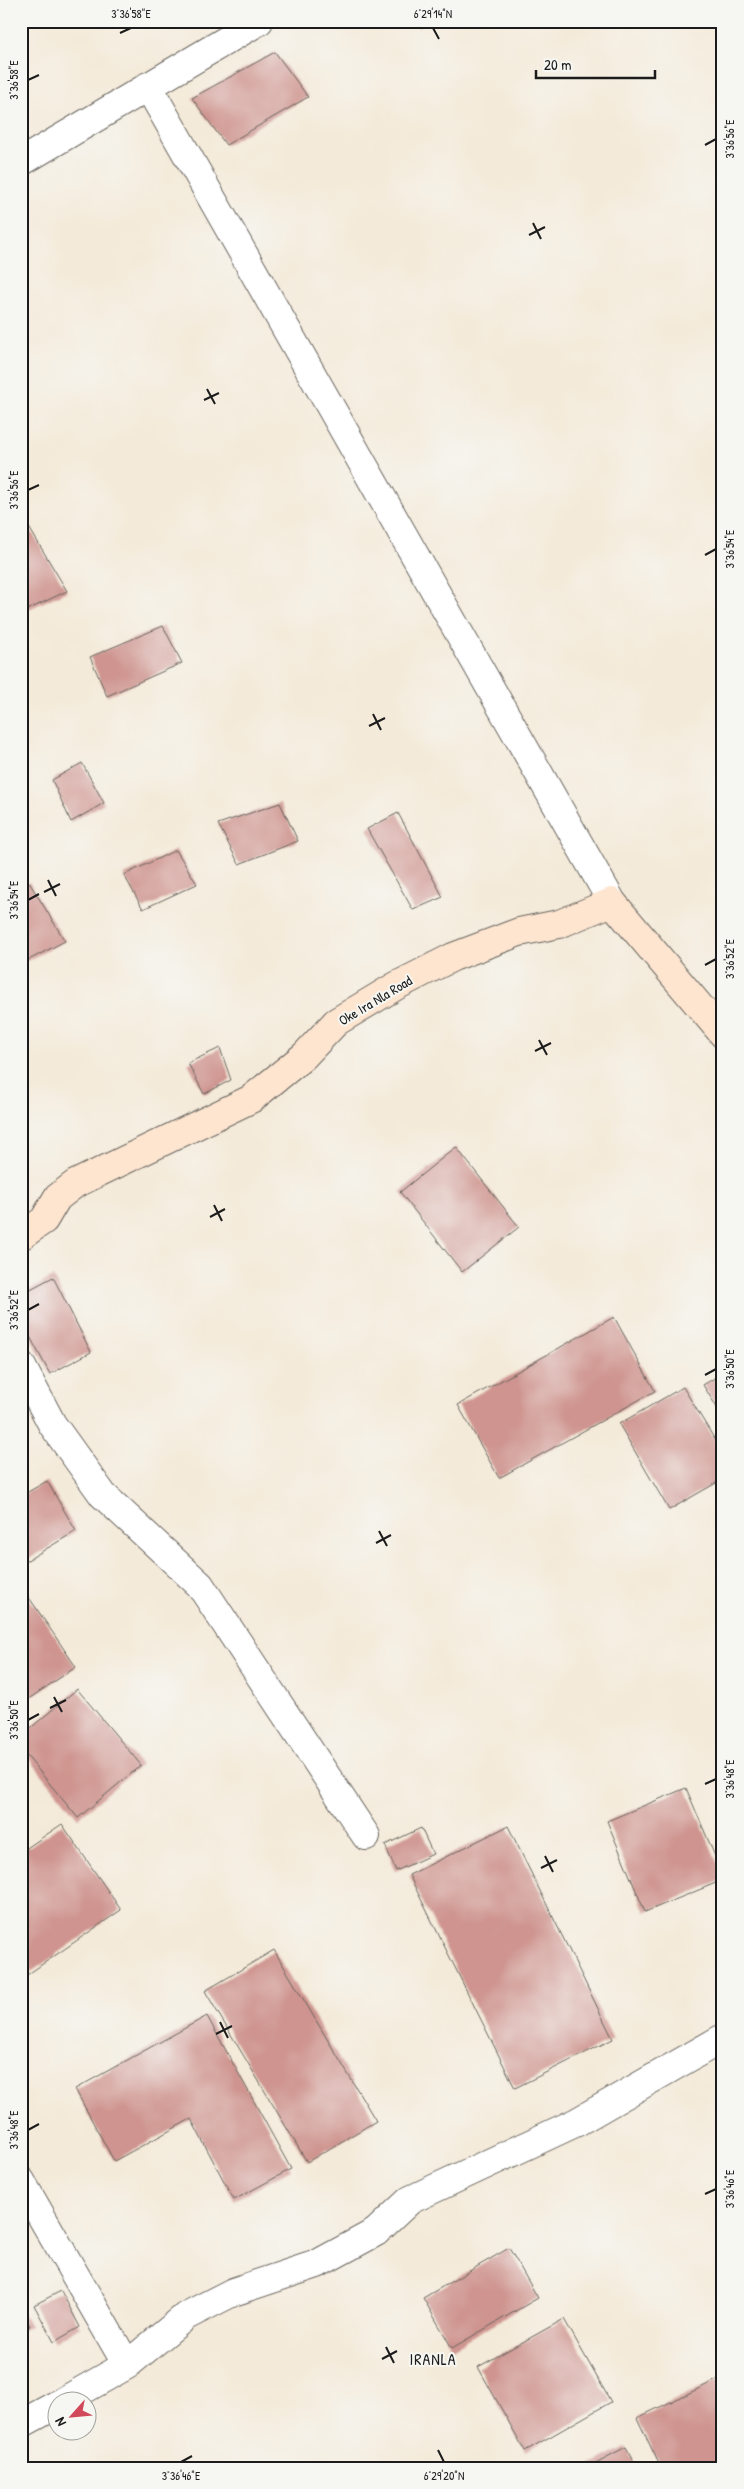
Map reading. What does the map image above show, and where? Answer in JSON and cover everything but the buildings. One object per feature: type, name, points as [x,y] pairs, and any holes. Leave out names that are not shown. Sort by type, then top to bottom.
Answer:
[{"type":"street","points":[[21,162],[259,21]]},
{"type":"street","points":[[148,86],[612,902],[723,1034]]},
{"type":"street","name":"Oke Ira Nla Road","points":[[21,1236],[44,1220],[57,1198],[76,1184],[251,1099],[304,1056],[336,1022],[396,986],[461,954],[519,932],[559,924],[612,902]]},
{"type":"street","points":[[21,1365],[52,1424],[103,1495],[200,1585],[366,1836]]},
{"type":"street","points":[[80,2392],[127,2365],[186,2316],[233,2292],[317,2264],[376,2232],[410,2200],[577,2122],[723,2038]]},
{"type":"street","points":[[21,2181],[127,2365]]},
{"type":"street","points":[[21,2424],[48,2409]]},
{"type":"district","name":"IRANLA","points":[[433,2359]]}]
